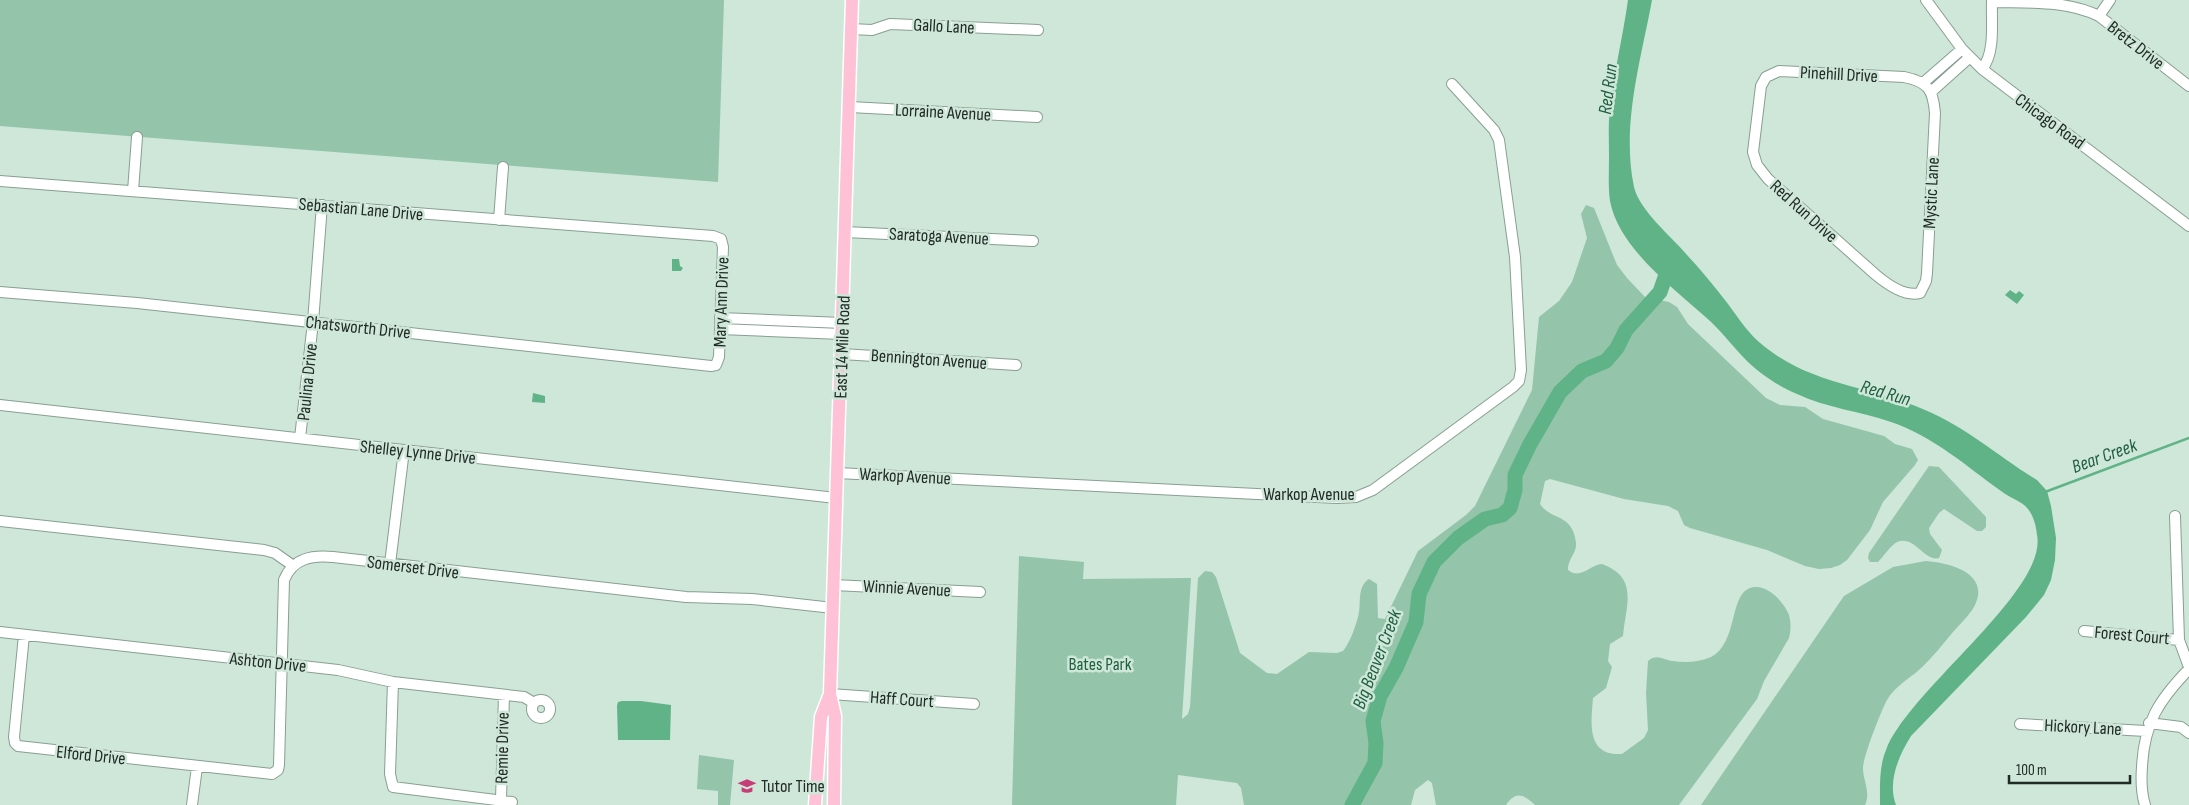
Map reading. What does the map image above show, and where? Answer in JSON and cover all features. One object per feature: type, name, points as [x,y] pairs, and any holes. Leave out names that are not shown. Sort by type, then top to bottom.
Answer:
[{"type":"main road","name":"East 14 Mile Road","points":[[834,805],[836,716],[830,694],[852,0]]},
{"type":"main road","name":"East 14 Mile Road","points":[[815,805],[821,717],[830,694]]},
{"type":"street","name":"Chicago Road","points":[[1926,0],[1962,49],[1982,70],[2189,226]]},
{"type":"street","points":[[2099,16],[2110,0]]},
{"type":"street","points":[[1982,70],[1988,62],[1990,53],[1992,1]]},
{"type":"street","name":"Bretz Drive","points":[[1992,1],[2058,4],[2080,8],[2099,16],[2189,86]]},
{"type":"street","name":"Gallo Lane","points":[[851,29],[872,30],[890,24],[1038,30]]},
{"type":"street","points":[[1962,49],[1923,83],[1931,92],[1970,57]]},
{"type":"street","name":"Pinehill Drive","points":[[1761,86],[1766,78],[1779,71],[1904,77],[1923,83]]},
{"type":"street","name":"Warkop Avenue","points":[[837,473],[1337,498],[1356,497],[1374,490],[1513,387],[1519,380],[1521,370],[1515,256],[1499,140],[1494,130],[1452,84]]},
{"type":"street","name":"Red Run Drive","points":[[1761,86],[1753,152],[1754,158],[1762,172],[1886,283],[1909,293],[1920,293]]},
{"type":"street","name":"Mystic Lane","points":[[1920,293],[1926,281],[1927,273],[1935,113],[1931,92]]},
{"type":"street","name":"Lorraine Avenue","points":[[850,107],[1037,117]]},
{"type":"street","points":[[133,191],[137,137]]},
{"type":"street","points":[[499,220],[502,167]]},
{"type":"street","name":"Sebastian Lane Drive","points":[[0,181],[713,236],[720,239]]},
{"type":"street","name":"Paulina Drive","points":[[300,438],[313,322],[322,205]]},
{"type":"street","name":"Saratoga Avenue","points":[[846,232],[1033,241]]},
{"type":"street","name":"Mary Ann Drive","points":[[716,365],[720,329],[723,247],[720,239]]},
{"type":"street","name":"Chatsworth Drive","points":[[0,292],[138,303],[708,366],[716,365]]},
{"type":"street","points":[[720,318],[843,328]]},
{"type":"street","points":[[720,329],[843,328]]},
{"type":"street","name":"Bennington Avenue","points":[[842,354],[1016,365]]},
{"type":"street","name":"Shelley Lynne Drive","points":[[0,406],[836,498]]},
{"type":"street","points":[[390,564],[404,450]]},
{"type":"street","points":[[2145,805],[2141,782],[2148,727],[2169,692],[2189,668],[2179,640],[2175,516]]},
{"type":"street","points":[[0,521],[264,550],[275,553],[292,565],[284,580],[282,664]]},
{"type":"street","name":"Somerset Drive","points":[[292,565],[303,559],[316,556],[686,597],[752,599],[833,608]]},
{"type":"street","name":"Winnie Avenue","points":[[833,585],[980,592]]},
{"type":"street","name":"Forest Court","points":[[2084,630],[2179,640]]},
{"type":"street","name":"Ashton Drive","points":[[0,632],[338,670],[393,682],[504,695],[524,698],[534,702]]},
{"type":"street","name":"Elford Drive","points":[[24,635],[14,737],[18,746],[196,767],[269,774],[276,772],[279,765],[282,664]]},
{"type":"street","points":[[393,682],[390,774],[393,787],[512,802]]},
{"type":"street","name":"Haff Court","points":[[830,694],[974,704]]},
{"type":"street","name":"Remie Drive","points":[[501,800],[504,695]]},
{"type":"street","name":"Hickory Lane","points":[[2020,724],[2148,727],[2187,731]]},
{"type":"street","points":[[192,805],[196,767]]},
{"type":"green space","points":[[0,0],[724,0],[718,182],[0,126]]},
{"type":"green space","name":"Bates Park","points":[[1586,205],[1594,208],[1617,265],[1627,278],[1645,297],[1669,302],[1677,307],[1688,324],[1766,398],[1780,405],[1805,407],[1823,419],[1884,436],[1895,444],[1912,449],[1918,460],[1883,502],[1870,530],[1847,560],[1831,568],[1819,569],[1805,566],[1767,550],[1690,528],[1684,525],[1678,511],[1668,506],[1624,499],[1550,479],[1545,481],[1540,504],[1550,513],[1566,522],[1574,533],[1576,547],[1568,570],[1572,573],[1581,573],[1602,564],[1614,570],[1621,577],[1626,584],[1628,593],[1623,636],[1610,644],[1608,661],[1612,667],[1606,688],[1593,698],[1593,736],[1596,744],[1602,750],[1622,754],[1644,738],[1648,730],[1646,693],[1648,661],[1657,657],[1678,662],[1692,662],[1711,657],[1719,651],[1725,642],[1742,594],[1754,587],[1772,593],[1782,603],[1789,615],[1789,638],[1764,681],[1757,699],[1679,805],[1535,805],[1524,797],[1517,796],[1513,797],[1506,805],[1436,805],[1432,783],[1428,780],[1415,790],[1411,805],[1244,805],[1241,788],[1237,783],[1178,775],[1176,805],[1012,805],[1019,556],[1084,562],[1083,579],[1191,578],[1182,719],[1188,714],[1190,707],[1198,578],[1205,571],[1212,572],[1216,577],[1240,653],[1267,673],[1277,674],[1309,652],[1337,653],[1343,651],[1355,626],[1359,612],[1361,591],[1365,582],[1369,579],[1377,584],[1378,618],[1385,619],[1418,551],[1475,506],[1532,390],[1539,317],[1559,301],[1572,282],[1587,238],[1581,214]]},
{"type":"green space","points":[[1929,466],[1939,467],[1986,517],[1986,527],[1982,531],[1977,531],[1944,509],[1929,528],[1930,534],[1942,550],[1939,558],[1929,556],[1909,542],[1903,541],[1894,544],[1878,562],[1870,562],[1868,558],[1869,553]]},
{"type":"green space","points":[[1926,561],[1946,564],[1965,572],[1977,585],[1978,594],[1975,605],[1965,619],[1929,660],[1898,687],[1887,700],[1864,762],[1863,773],[1867,796],[1865,805],[1701,805],[1844,596],[1893,567]]},
{"type":"green space","points":[[699,755],[734,760],[730,805],[718,805],[718,791],[697,789]]},
{"type":"shaded area","name":"Red Run","points":[[1628,0],[1652,0],[1631,116],[1631,164],[1637,196],[1649,214],[1703,273],[1749,332],[1765,347],[1803,370],[1823,378],[1904,402],[1940,417],[2037,480],[2047,491],[2056,538],[2055,560],[2051,580],[2044,595],[2026,617],[1911,736],[1902,752],[1894,778],[1893,787],[1896,805],[1880,805],[1881,769],[1886,750],[1900,726],[1921,699],[2000,612],[2021,584],[2035,558],[2037,535],[2034,522],[2030,512],[2023,504],[2004,493],[1949,452],[1921,435],[1891,422],[1808,399],[1770,380],[1747,361],[1715,326],[1666,282],[1637,252],[1615,219],[1610,201],[1609,185],[1610,108]]},
{"type":"shaded area","points":[[672,259],[679,259],[680,266],[683,268],[681,271],[672,271]]},
{"type":"shaded area","points":[[2010,290],[2016,294],[2019,291],[2024,295],[2017,304],[2005,295]]},
{"type":"shaded area","points":[[533,393],[545,396],[545,403],[532,402]]},
{"type":"shaded area","points":[[641,701],[671,705],[670,740],[618,740],[617,706],[618,702]]},
{"type":"waterway","name":"Big Beaver Creek","points":[[1352,805],[1375,763],[1376,743],[1373,721],[1380,696],[1396,668],[1416,622],[1419,594],[1434,562],[1458,538],[1485,519],[1502,515],[1510,508],[1515,490],[1515,475],[1530,444],[1560,392],[1582,371],[1606,361],[1617,348],[1626,330],[1660,292],[1670,263]]},
{"type":"waterway","name":"Bear Creek","points":[[2045,492],[2189,438]]},
{"type":"place","name":"Tutor Time","points":[[747,786]]}]
